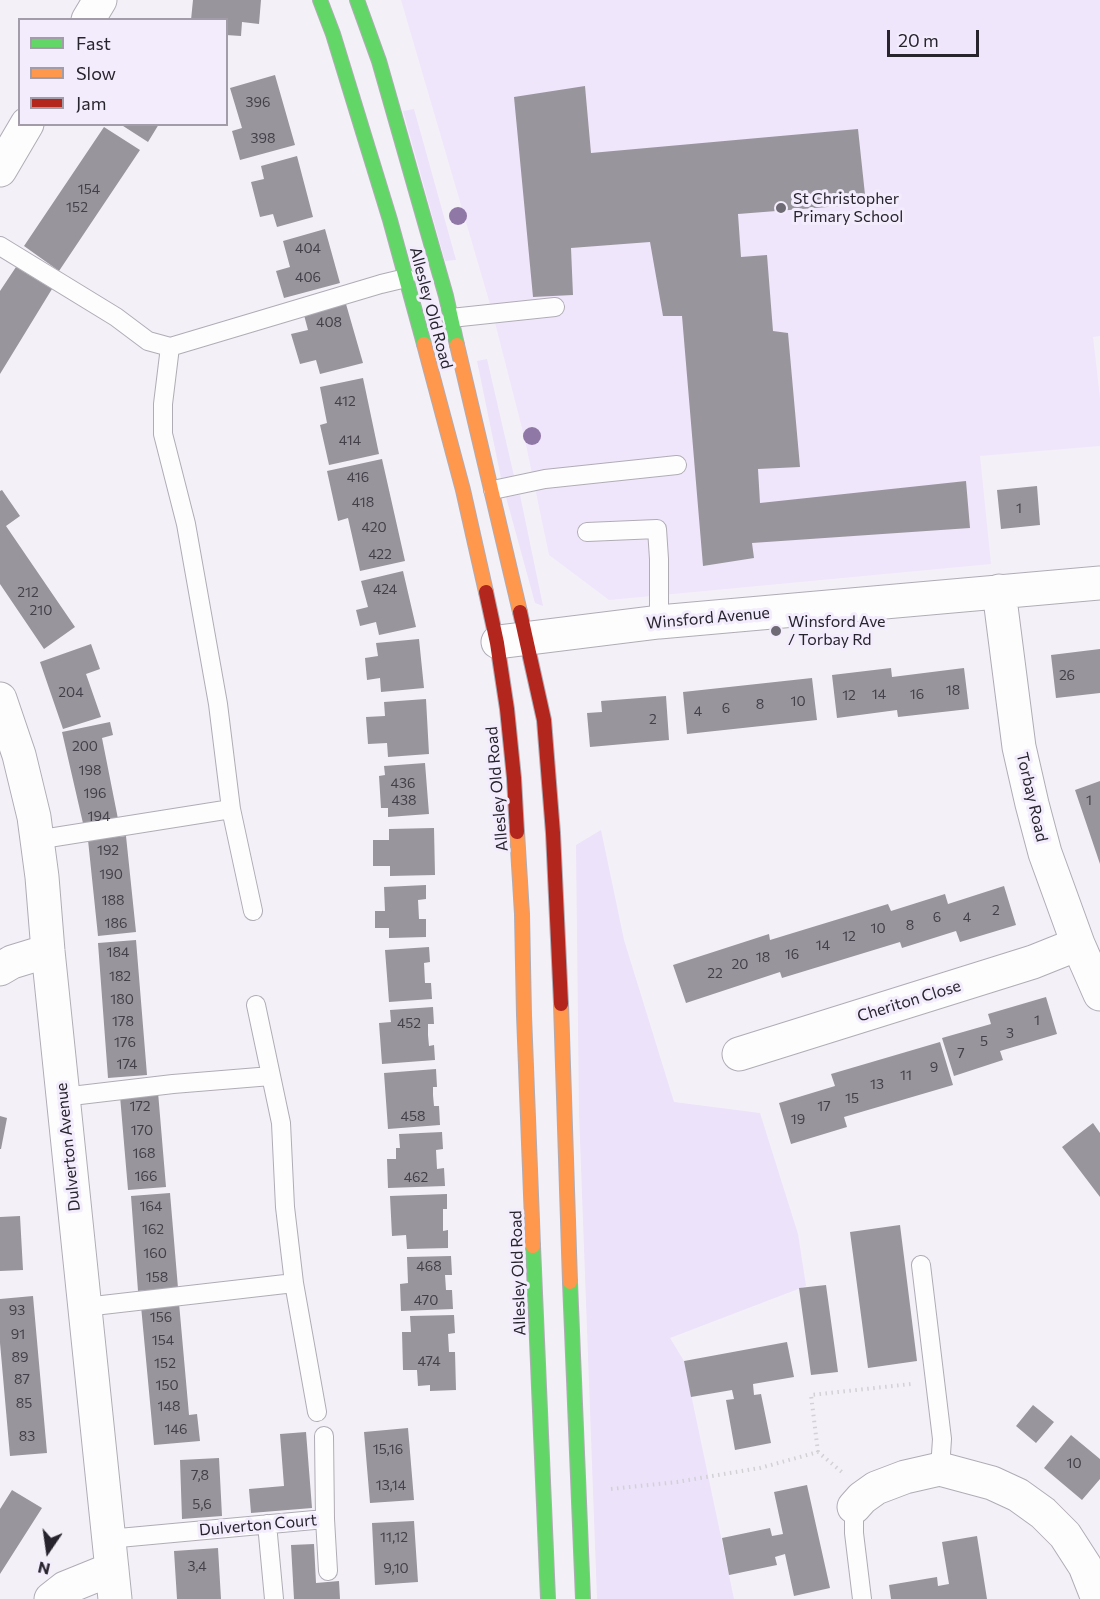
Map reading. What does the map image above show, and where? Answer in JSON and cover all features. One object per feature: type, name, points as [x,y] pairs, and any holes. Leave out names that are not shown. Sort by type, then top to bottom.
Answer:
[{"type":"main road","name":"Allesley Old Road","points":[[320,0],[333,34],[390,220],[463,490],[512,641],[544,720],[559,939],[567,1211],[583,1599]]},
{"type":"main road","name":"Allesley Old Road","points":[[357,0],[379,61],[451,318],[493,490],[512,641],[507,709],[514,778],[522,914],[524,1015],[548,1599]]},
{"type":"main road","points":[[539,1406],[576,1406]]},
{"type":"street","points":[[89,18],[100,0]]},
{"type":"street","name":"Winsford Avenue","points":[[512,641],[659,622],[1100,583]]},
{"type":"street","name":"Torbay Road","points":[[999,591],[1019,747],[1032,804],[1045,853],[1078,944],[1100,994]]},
{"type":"street","name":"Dulverton Avenue","points":[[0,699],[19,755],[34,817],[42,877],[111,1569]]},
{"type":"street","name":"Cheriton Close","points":[[738,1054],[1033,963],[1078,944]]},
{"type":"street","points":[[0,969],[12,962],[48,951]]},
{"type":"street","points":[[858,1502],[876,1488],[896,1480],[940,1469],[992,1483],[1018,1496],[1043,1513],[1065,1535],[1085,1566],[1098,1599]]},
{"type":"street","points":[[51,1599],[65,1588],[111,1569]]},
{"type":"lane","points":[[0,246],[116,317],[148,341],[170,347],[406,278]]},
{"type":"lane","points":[[451,318],[555,306]]},
{"type":"lane","points":[[170,347],[163,404],[163,434],[188,535],[218,704],[231,809],[253,911]]},
{"type":"lane","points":[[493,490],[545,478],[677,465]]},
{"type":"lane","points":[[587,532],[657,529],[659,622]]},
{"type":"lane","points":[[36,840],[231,809]]},
{"type":"lane","points":[[256,1005],[281,1123],[285,1207],[294,1283],[317,1412]]},
{"type":"lane","points":[[63,1096],[271,1076]]},
{"type":"lane","points":[[921,1265],[942,1438],[940,1469]]},
{"type":"lane","points":[[85,1307],[294,1283]]},
{"type":"lane","name":"Dulverton Court","points":[[111,1569],[267,1524],[325,1519],[324,1436]]},
{"type":"lane","points":[[858,1502],[854,1533],[862,1599]]},
{"type":"lane","points":[[325,1519],[328,1570]]},
{"type":"lane","points":[[267,1524],[274,1599]]},
{"type":"path","points":[[858,1502],[848,1477],[819,1452],[811,1395],[935,1382]]},
{"type":"path","points":[[579,1492],[677,1482],[760,1468],[819,1452]]},
{"type":"shaded area","name":"St Christopher Primary School","points":[[401,0],[1100,0],[1100,336],[1093,337],[1100,398],[1100,446],[980,456],[991,564],[609,600],[549,555],[525,440],[492,311]]},
{"type":"shaded area","points":[[414,109],[456,260],[445,261],[403,111]]},
{"type":"shaded area","points":[[487,359],[514,476],[501,478],[477,361]]},
{"type":"shaded area","points":[[520,495],[543,606],[535,603],[506,497]]},
{"type":"shaded area","points":[[601,830],[624,940],[674,1102],[760,1113],[798,1234],[806,1286],[670,1338],[684,1361],[734,1599],[597,1599],[579,1113],[576,845]]},
{"type":"building","points":[[193,0],[261,0],[259,24],[242,22],[241,36],[228,35],[228,18],[191,18]]},
{"type":"building","points":[[275,75],[295,145],[240,160],[232,131],[242,128],[230,88]]},
{"type":"building","points":[[585,86],[591,153],[858,129],[866,204],[738,214],[741,257],[767,255],[773,331],[788,333],[800,467],[758,469],[760,503],[966,481],[970,528],[752,543],[754,558],[703,566],[682,316],[663,316],[650,242],[571,248],[573,295],[533,297],[514,97]]},
{"type":"building","points":[[123,126],[158,126],[148,142]]},
{"type":"building","points":[[104,127],[140,150],[59,271],[24,246]]},
{"type":"building","points":[[297,156],[313,217],[277,227],[273,214],[260,217],[251,182],[264,179],[261,166]]},
{"type":"building","points":[[325,229],[340,283],[284,298],[276,271],[290,267],[283,241]]},
{"type":"building","points":[[16,267],[52,289],[0,374],[0,291]]},
{"type":"building","points":[[346,304],[363,363],[320,374],[316,360],[300,364],[291,334],[308,330],[304,315]]},
{"type":"building","points":[[363,378],[379,454],[329,465],[320,425],[327,423],[320,387]]},
{"type":"building","points":[[382,459],[405,561],[360,571],[348,518],[338,521],[327,471]]},
{"type":"building","points":[[1037,486],[1040,525],[1001,529],[997,490]]},
{"type":"building","points":[[2,490],[20,516],[6,526],[75,627],[44,649],[0,584],[0,491]]},
{"type":"building","points":[[403,571],[416,627],[379,635],[376,622],[360,626],[356,610],[368,607],[361,581]]},
{"type":"building","points":[[419,639],[424,688],[381,692],[380,678],[367,680],[365,658],[378,656],[376,643]]},
{"type":"building","points":[[91,644],[100,669],[86,674],[101,717],[63,729],[40,662]]},
{"type":"building","points":[[1100,649],[1100,693],[1056,698],[1051,655]]},
{"type":"building","points":[[891,668],[892,677],[964,668],[969,709],[898,717],[897,710],[837,718],[832,675]]},
{"type":"building","points":[[812,678],[817,720],[687,734],[683,692]]},
{"type":"building","points":[[666,696],[669,740],[590,747],[587,713],[602,712],[601,701]]},
{"type":"building","points":[[426,699],[429,754],[388,757],[387,743],[368,744],[366,717],[385,716],[384,702]]},
{"type":"building","points":[[110,722],[113,735],[102,738],[119,824],[85,832],[62,732]]},
{"type":"building","points":[[425,763],[429,814],[388,817],[388,808],[381,808],[379,776],[385,775],[384,766]]},
{"type":"building","points":[[1100,781],[1100,864],[1075,790]]},
{"type":"building","points":[[434,828],[435,875],[390,876],[390,866],[373,866],[373,840],[389,840],[389,829]]},
{"type":"building","points":[[126,836],[136,932],[98,936],[88,840]]},
{"type":"building","points":[[426,885],[426,899],[418,900],[419,919],[426,919],[426,937],[389,938],[389,928],[375,928],[375,911],[385,911],[384,887]]},
{"type":"building","points":[[1004,886],[1016,925],[960,942],[956,931],[902,948],[900,942],[782,978],[780,972],[686,1003],[673,965],[769,934],[770,940],[888,904],[891,911],[945,894],[948,904]]},
{"type":"building","points":[[136,940],[147,1075],[108,1078],[98,943]]},
{"type":"building","points":[[429,947],[430,962],[424,963],[425,983],[431,983],[432,999],[389,1002],[385,950]]},
{"type":"building","points":[[1046,997],[1057,1034],[1000,1051],[1003,1060],[954,1076],[942,1038],[991,1024],[988,1014]]},
{"type":"building","points":[[433,1007],[434,1024],[428,1024],[428,1035],[429,1046],[434,1045],[435,1060],[382,1064],[379,1023],[391,1022],[390,1010]]},
{"type":"building","points":[[940,1042],[953,1085],[844,1117],[847,1127],[791,1144],[779,1103],[835,1086],[831,1074]]},
{"type":"building","points":[[436,1069],[437,1087],[433,1087],[433,1095],[434,1106],[439,1106],[440,1125],[388,1129],[384,1073]]},
{"type":"building","points":[[158,1092],[166,1187],[128,1190],[120,1096]]},
{"type":"building","points":[[0,1116],[7,1118],[1,1149],[0,1149]]},
{"type":"building","points":[[1093,1123],[1100,1133],[1100,1197],[1062,1147]]},
{"type":"building","points":[[442,1132],[443,1149],[436,1150],[437,1169],[444,1168],[445,1186],[388,1188],[387,1159],[396,1159],[396,1148],[400,1148],[399,1134]]},
{"type":"building","points":[[170,1193],[178,1288],[138,1291],[131,1196]]},
{"type":"building","points":[[447,1194],[447,1209],[443,1209],[443,1231],[448,1230],[448,1248],[407,1249],[406,1235],[392,1236],[390,1196]]},
{"type":"building","points":[[20,1216],[23,1270],[0,1271],[0,1217]]},
{"type":"building","points":[[900,1225],[917,1361],[868,1368],[850,1232]]},
{"type":"building","points":[[451,1256],[452,1275],[445,1275],[446,1290],[452,1290],[453,1309],[401,1311],[400,1284],[408,1283],[407,1257]]},
{"type":"building","points":[[826,1285],[838,1372],[811,1375],[799,1288]]},
{"type":"building","points":[[33,1296],[47,1453],[10,1456],[0,1343],[0,1299]]},
{"type":"building","points":[[179,1303],[189,1415],[197,1414],[200,1441],[154,1445],[141,1306]]},
{"type":"building","points":[[454,1315],[455,1333],[448,1334],[449,1352],[455,1352],[456,1390],[430,1391],[430,1385],[418,1386],[417,1370],[403,1370],[402,1332],[411,1332],[410,1316]]},
{"type":"building","points":[[787,1342],[794,1377],[753,1384],[754,1395],[761,1394],[771,1443],[735,1450],[726,1400],[734,1399],[732,1390],[691,1397],[684,1361]]},
{"type":"building","points":[[1033,1405],[1054,1422],[1036,1443],[1016,1426]]},
{"type":"building","points":[[408,1428],[414,1500],[370,1503],[364,1432]]},
{"type":"building","points":[[306,1432],[312,1508],[251,1513],[249,1489],[284,1486],[280,1434]]},
{"type":"building","points":[[1071,1435],[1100,1459],[1100,1479],[1082,1500],[1044,1468]]},
{"type":"building","points":[[219,1458],[222,1516],[182,1519],[180,1460]]},
{"type":"building","points":[[807,1485],[830,1588],[794,1596],[785,1554],[775,1557],[777,1565],[729,1575],[722,1538],[770,1528],[772,1536],[783,1534],[774,1492]]},
{"type":"building","points":[[12,1490],[42,1508],[0,1574],[0,1509]]},
{"type":"building","points":[[414,1521],[418,1582],[375,1585],[372,1523]]},
{"type":"building","points":[[977,1536],[987,1599],[891,1599],[889,1585],[937,1577],[938,1586],[949,1584],[942,1542]]},
{"type":"building","points":[[314,1544],[316,1583],[339,1581],[340,1599],[294,1599],[291,1545]]},
{"type":"building","points":[[218,1548],[221,1599],[177,1599],[174,1551]]},
{"type":"traffic: fast","points":[[320,0],[333,34],[390,220],[424,344]]},
{"type":"traffic: fast","points":[[357,0],[379,61],[446,296],[457,345]]},
{"type":"traffic: fast","points":[[533,1246],[548,1599]]},
{"type":"traffic: fast","points":[[570,1282],[583,1599]]},
{"type":"traffic: slow","points":[[424,344],[463,490],[486,592]]},
{"type":"traffic: slow","points":[[457,345],[520,612]]},
{"type":"traffic: slow","points":[[517,832],[522,914],[533,1246]]},
{"type":"traffic: slow","points":[[561,1004],[570,1282]]},
{"type":"traffic: jam","points":[[486,592],[497,643],[507,709],[517,832]]},
{"type":"traffic: jam","points":[[520,612],[544,720],[553,833],[561,1004]]},
{"type":"place","name":"St Christopher Primary School","points":[[781,208]]},
{"type":"place","name":"Winsford Ave / Torbay Rd","points":[[776,631]]}]
